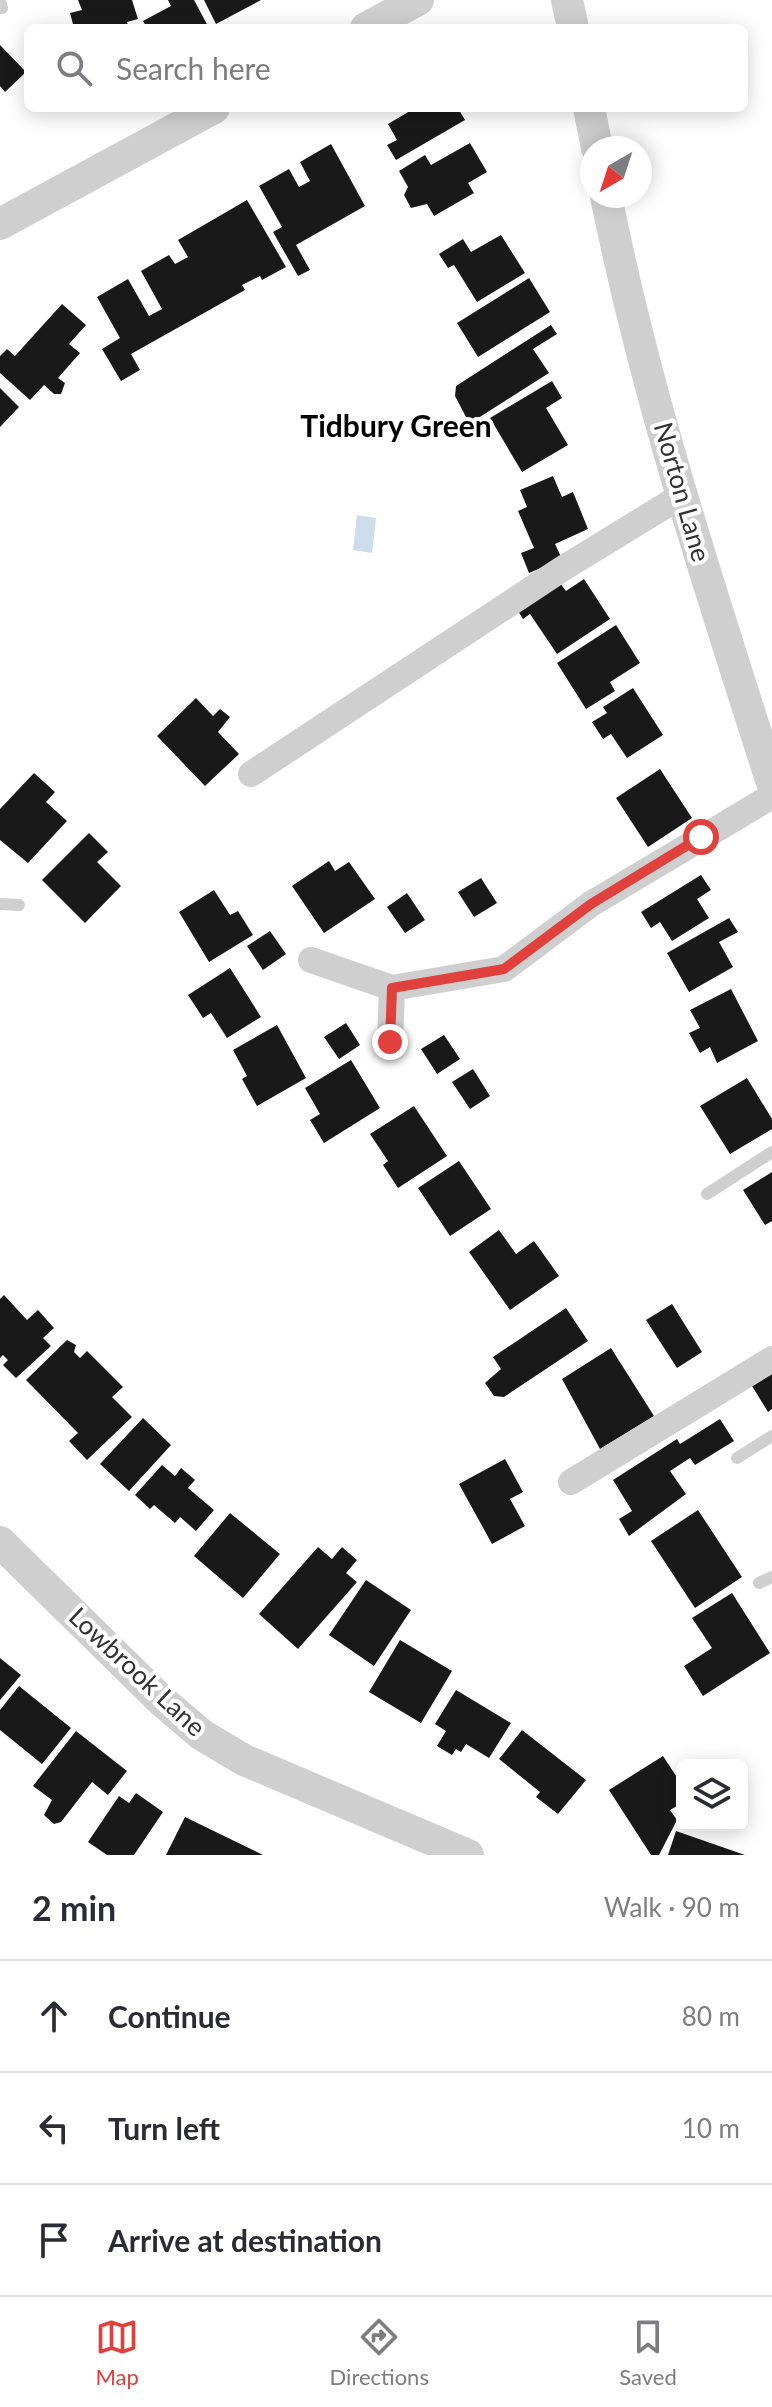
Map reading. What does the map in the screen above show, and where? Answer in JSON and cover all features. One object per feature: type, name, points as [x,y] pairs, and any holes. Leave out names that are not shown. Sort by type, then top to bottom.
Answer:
[{"type":"street","points":[[373,24],[418,0]]},
{"type":"street","points":[[567,0],[572,24]]},
{"type":"street","points":[[0,224],[207,112]]},
{"type":"street","points":[[590,112],[595,136]]},
{"type":"street","name":"Norton Lane","points":[[609,208],[681,496],[772,783]]},
{"type":"street","points":[[251,774],[562,569],[681,496]]},
{"type":"street","points":[[311,960],[392,988],[504,969],[591,904],[772,796]]},
{"type":"street","points":[[390,1042],[392,988]]},
{"type":"street","points":[[571,1482],[772,1359]]},
{"type":"street","name":"Lowbrook Lane","points":[[0,1542],[162,1701],[202,1735],[244,1760],[468,1855]]},
{"type":"lane","points":[[0,904],[19,905]]},
{"type":"lane","points":[[707,1194],[772,1152]]},
{"type":"lane","points":[[737,1458],[772,1436]]},
{"type":"lane","points":[[759,1583],[772,1577]]},
{"type":"water","points":[[357,515],[376,518],[372,553],[353,550]]},
{"type":"building","points":[[78,0],[132,0],[138,19],[128,24],[73,24],[70,13],[82,10]]},
{"type":"building","points":[[168,0],[194,0],[207,24],[145,24],[143,21],[171,6]]},
{"type":"building","points":[[204,0],[261,0],[216,24]]},
{"type":"building","points":[[0,45],[24,70],[24,74],[5,92],[0,86]]},
{"type":"building","points":[[408,112],[460,112],[465,120],[396,160],[387,145],[397,140],[388,124]]},
{"type":"building","points":[[470,143],[487,172],[468,183],[474,193],[434,216],[427,204],[411,208],[404,195],[408,187],[399,171],[425,155],[431,165]]},
{"type":"building","points":[[331,144],[365,206],[296,245],[310,270],[298,276],[273,232],[282,227],[259,186],[289,169],[299,187],[310,181],[300,162]]},
{"type":"building","points":[[247,200],[286,267],[262,280],[260,276],[242,285],[245,290],[131,354],[140,370],[121,381],[102,349],[120,338],[97,297],[128,279],[149,316],[162,309],[141,271],[169,255],[175,264],[188,257],[178,240]]},
{"type":"building","points":[[501,235],[525,273],[477,302],[454,265],[448,268],[439,254],[463,239],[471,252]]},
{"type":"building","points":[[529,278],[550,312],[478,357],[457,323]]},
{"type":"building","points":[[62,304],[86,325],[69,344],[80,353],[58,378],[65,383],[61,394],[54,394],[44,385],[30,400],[0,373],[0,356],[7,349],[15,356]]},
{"type":"building","points":[[551,325],[557,334],[533,349],[549,373],[475,420],[466,417],[455,396],[456,386]]},
{"type":"building","points":[[552,381],[562,398],[546,408],[568,445],[522,472],[490,418]]},
{"type":"building","points":[[0,388],[19,407],[0,427]]},
{"type":"building","points":[[553,476],[562,497],[573,492],[588,529],[555,544],[562,559],[529,573],[521,553],[534,548],[518,511],[527,507],[520,490]]},
{"type":"building","points":[[584,579],[610,619],[557,654],[530,614],[523,619],[518,611],[560,583],[566,591]]},
{"type":"building","points":[[616,625],[640,663],[610,682],[615,691],[586,709],[557,663]]},
{"type":"building","points":[[633,688],[663,735],[627,758],[611,734],[603,739],[592,722],[607,713],[603,707]]},
{"type":"building","points":[[196,698],[213,716],[220,709],[230,717],[218,732],[239,754],[205,786],[157,736]]},
{"type":"building","points":[[660,769],[692,818],[648,847],[616,798]]},
{"type":"building","points":[[34,773],[55,792],[46,802],[67,821],[28,863],[0,840],[0,809]]},
{"type":"building","points":[[89,833],[108,852],[97,862],[121,886],[85,923],[42,880]]},
{"type":"building","points":[[329,861],[335,871],[349,862],[375,899],[324,933],[292,886]]},
{"type":"building","points":[[701,875],[711,890],[697,899],[709,918],[672,941],[660,922],[651,928],[641,912]]},
{"type":"building","points":[[481,878],[497,903],[474,917],[458,892]]},
{"type":"building","points":[[214,890],[230,915],[238,911],[253,935],[209,962],[179,912]]},
{"type":"building","points":[[407,893],[425,920],[405,933],[387,907]]},
{"type":"building","points":[[729,918],[738,932],[719,942],[733,967],[689,992],[667,953]]},
{"type":"building","points":[[270,931],[286,954],[263,970],[247,946]]},
{"type":"building","points":[[230,968],[261,1017],[227,1038],[211,1013],[203,1018],[188,995]]},
{"type":"building","points":[[731,989],[758,1041],[717,1063],[710,1047],[700,1053],[689,1033],[700,1028],[690,1010]]},
{"type":"building","points":[[346,1023],[360,1045],[339,1059],[324,1037]]},
{"type":"building","points":[[277,1025],[306,1078],[257,1106],[242,1079],[247,1076],[233,1050]]},
{"type":"building","points":[[444,1035],[460,1059],[437,1074],[421,1049]]},
{"type":"building","points":[[351,1060],[380,1108],[324,1143],[310,1120],[320,1114],[305,1088]]},
{"type":"building","points":[[473,1069],[490,1096],[470,1109],[452,1082]]},
{"type":"building","points":[[747,1078],[772,1119],[772,1129],[730,1154],[700,1106]]},
{"type":"building","points":[[414,1106],[447,1156],[398,1188],[383,1165],[388,1161],[370,1134]]},
{"type":"building","points":[[459,1161],[491,1209],[450,1236],[418,1188]]},
{"type":"building","points":[[772,1172],[772,1221],[765,1225],[743,1190]]},
{"type":"building","points":[[499,1230],[516,1254],[534,1241],[559,1276],[510,1310],[469,1252]]},
{"type":"building","points":[[4,1295],[27,1320],[38,1310],[54,1328],[43,1338],[51,1346],[16,1378],[3,1365],[8,1360],[3,1355],[0,1358],[0,1299]]},
{"type":"building","points":[[672,1304],[702,1352],[677,1368],[646,1320]]},
{"type":"building","points":[[566,1308],[588,1341],[504,1397],[494,1396],[485,1383],[501,1369],[493,1357]]},
{"type":"building","points":[[67,1340],[76,1345],[74,1352],[80,1358],[87,1351],[123,1387],[112,1397],[132,1417],[87,1460],[69,1441],[78,1433],[26,1380]]},
{"type":"building","points":[[611,1348],[654,1416],[600,1449],[562,1379]]},
{"type":"building","points":[[772,1374],[772,1409],[768,1412],[752,1386]]},
{"type":"building","points":[[143,1418],[171,1445],[129,1491],[100,1464]]},
{"type":"building","points":[[720,1419],[734,1441],[695,1465],[690,1458],[670,1471],[686,1494],[629,1536],[619,1519],[632,1511],[613,1480],[677,1439],[680,1444]]},
{"type":"building","points":[[505,1459],[523,1492],[510,1499],[525,1526],[492,1544],[459,1484]]},
{"type":"building","points":[[162,1465],[175,1476],[181,1468],[195,1480],[188,1488],[214,1510],[196,1531],[180,1517],[175,1523],[154,1505],[150,1509],[135,1495]]},
{"type":"building","points":[[698,1510],[742,1577],[695,1608],[651,1541]]},
{"type":"building","points":[[230,1513],[280,1554],[243,1598],[194,1556]]},
{"type":"building","points":[[318,1547],[332,1559],[342,1547],[357,1560],[346,1573],[357,1582],[298,1649],[259,1614]]},
{"type":"building","points":[[366,1580],[411,1610],[374,1666],[329,1635]]},
{"type":"building","points":[[732,1593],[770,1653],[703,1696],[684,1666],[712,1648],[692,1618]]},
{"type":"building","points":[[400,1640],[452,1671],[421,1723],[369,1692]]},
{"type":"building","points":[[0,1658],[21,1675],[0,1700]]},
{"type":"building","points":[[19,1686],[71,1728],[42,1764],[0,1730],[0,1710]]},
{"type":"building","points":[[456,1690],[511,1723],[489,1758],[466,1744],[461,1752],[456,1749],[452,1755],[437,1746],[446,1731],[435,1724]]},
{"type":"building","points":[[522,1730],[586,1780],[558,1814],[536,1797],[540,1792],[499,1759]]},
{"type":"building","points":[[76,1731],[127,1771],[108,1795],[92,1782],[61,1822],[54,1824],[44,1815],[52,1800],[33,1786]]},
{"type":"building","points":[[663,1756],[676,1776],[676,1806],[670,1810],[676,1822],[659,1855],[651,1855],[609,1790]]},
{"type":"building","points":[[136,1793],[163,1812],[134,1855],[107,1855],[88,1842],[119,1796],[129,1803]]},
{"type":"building","points":[[185,1817],[263,1855],[166,1855]]},
{"type":"building","points":[[676,1831],[745,1855],[668,1855]]},
{"type":"district","name":"Tidbury Green","points":[[396,427]]},
{"type":"route","points":[[390,1042],[392,988],[504,969],[591,904],[701,837]]}]
